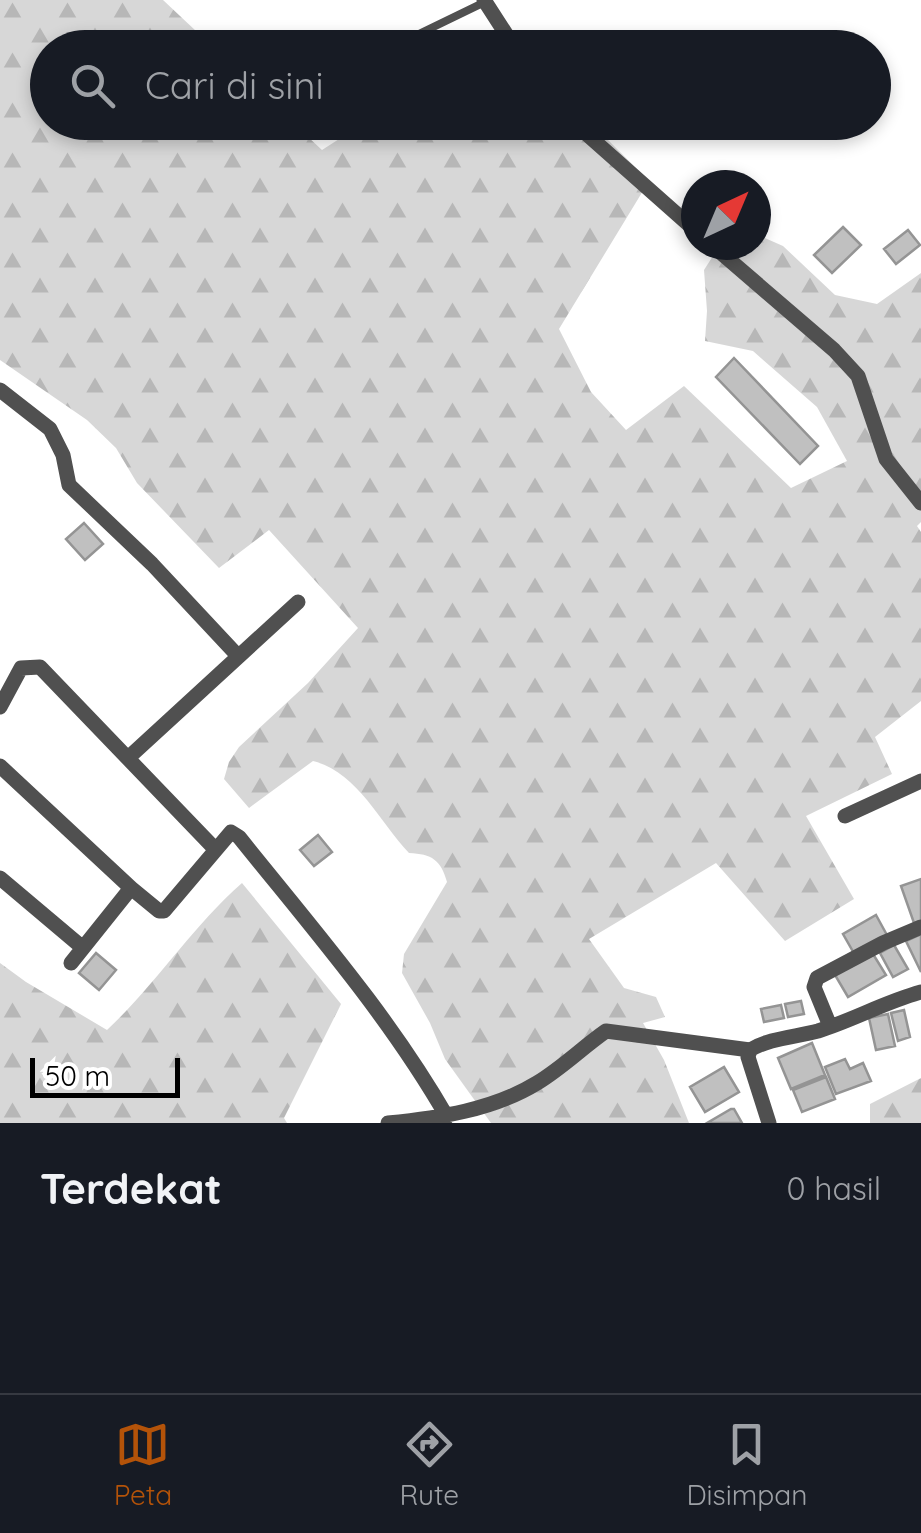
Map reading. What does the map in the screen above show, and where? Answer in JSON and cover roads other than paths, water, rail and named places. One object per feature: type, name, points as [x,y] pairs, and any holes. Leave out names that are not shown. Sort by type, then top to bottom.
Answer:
[{"type":"street","points":[[484,1],[503,30]]},
{"type":"street","points":[[591,140],[681,218]]},
{"type":"street","points":[[729,260],[834,350],[858,376],[886,460],[921,503]]},
{"type":"street","points":[[0,390],[50,429],[62,455],[69,485],[152,564],[238,656]]},
{"type":"street","points":[[128,758],[298,602]]},
{"type":"street","points":[[0,707],[21,668],[40,667],[215,849]]},
{"type":"street","points":[[0,766],[158,911],[164,910],[232,832],[239,837],[364,994],[423,1075],[446,1117]]},
{"type":"street","points":[[844,816],[921,780]]},
{"type":"street","points":[[0,878],[83,948]]},
{"type":"street","points":[[71,963],[132,888]]},
{"type":"street","points":[[830,1026],[814,986],[817,978],[883,942],[921,927]]},
{"type":"street","points":[[388,1123],[446,1117],[537,1082],[606,1031],[750,1050],[921,992]]},
{"type":"street","points":[[750,1050],[748,1058],[769,1123]]},
{"type":"lane","points":[[426,30],[484,1]]}]
